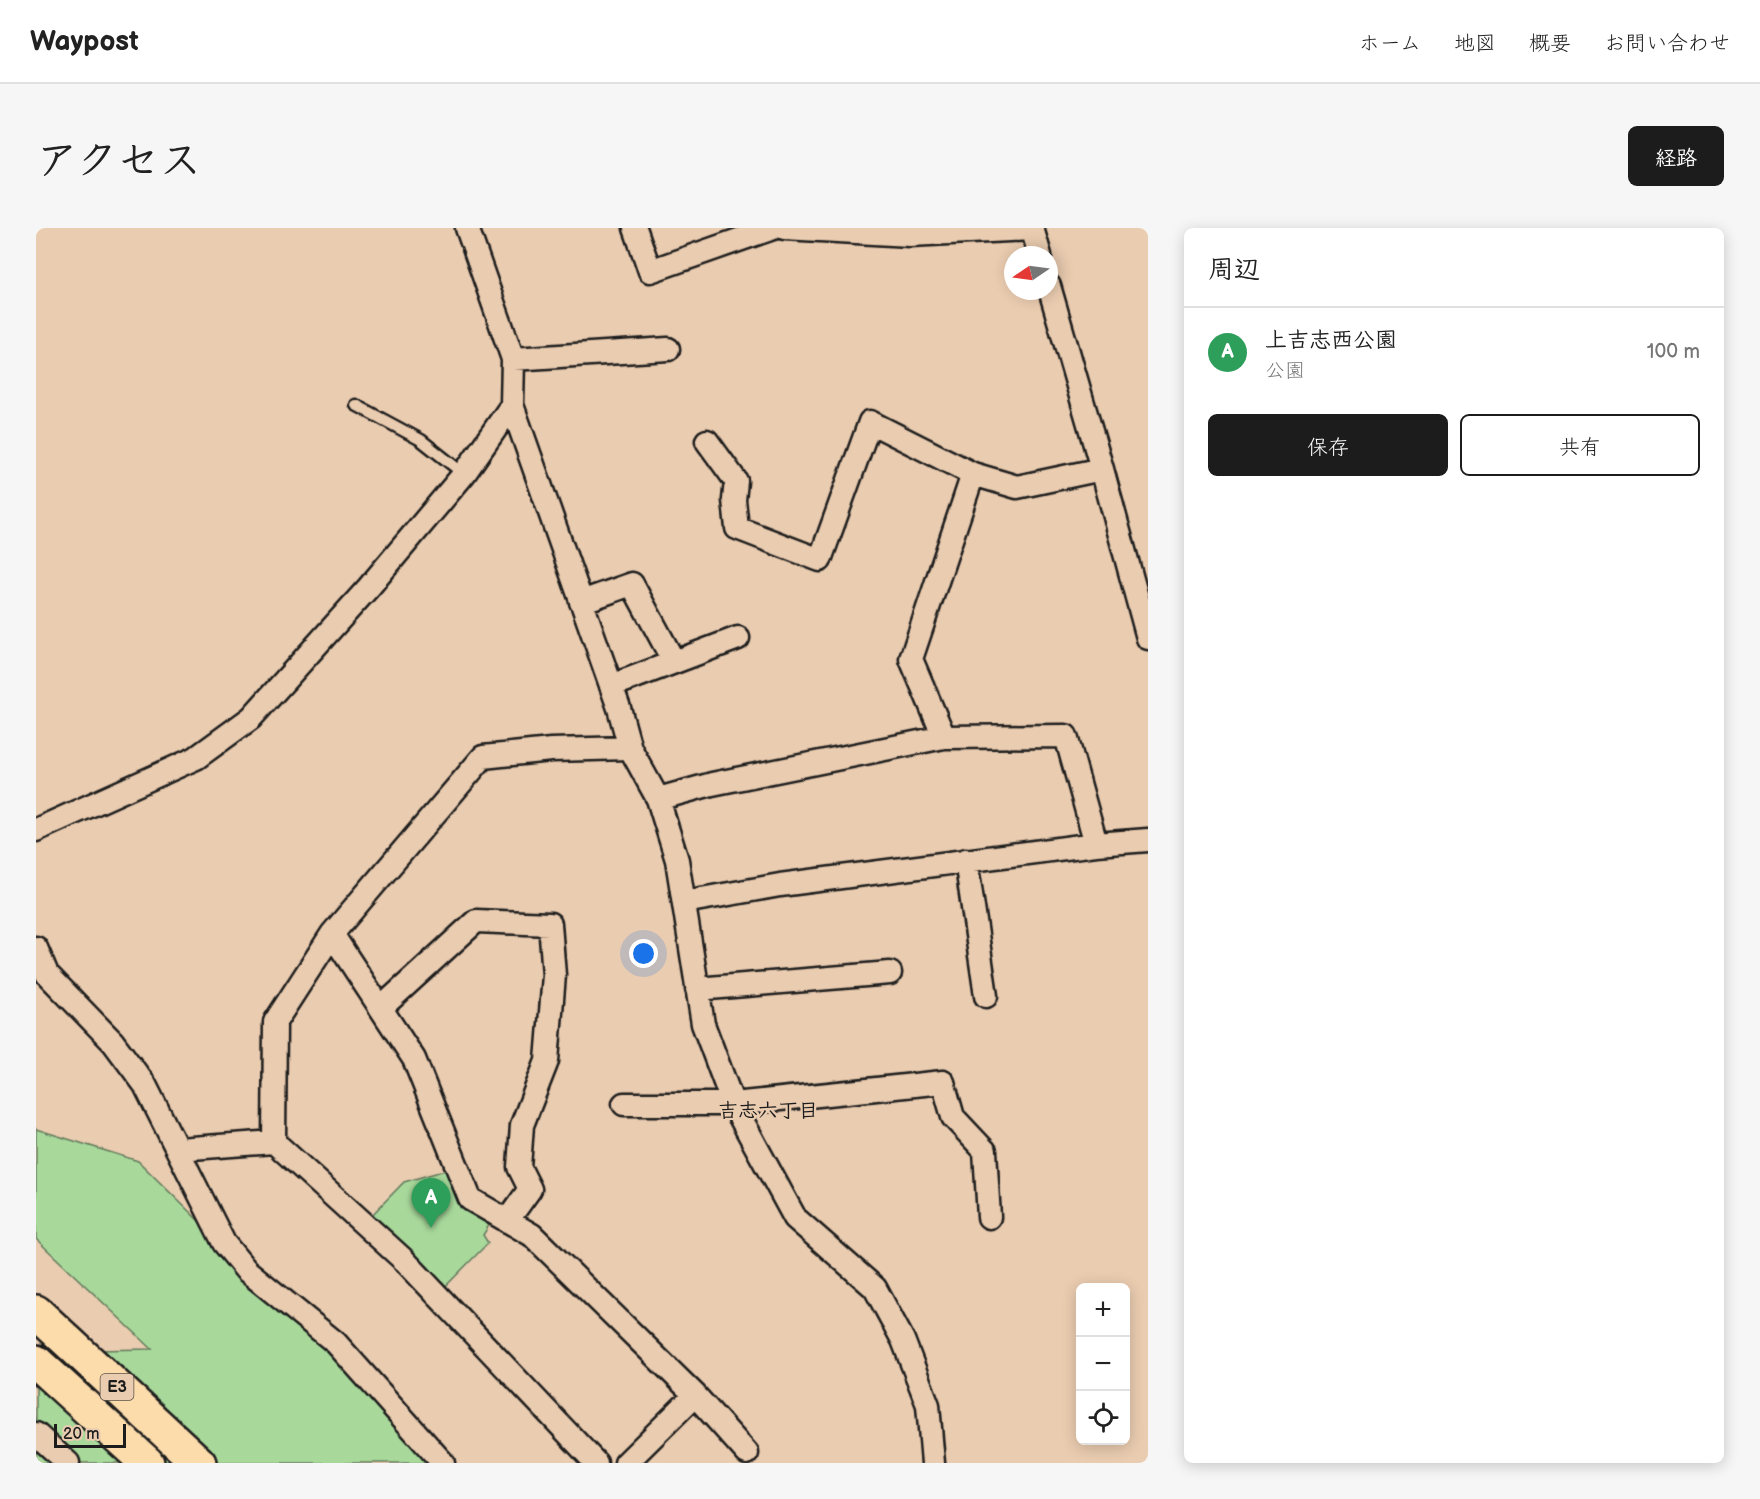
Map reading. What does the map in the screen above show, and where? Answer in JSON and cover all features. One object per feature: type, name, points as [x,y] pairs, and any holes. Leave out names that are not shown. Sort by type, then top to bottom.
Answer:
[{"type":"highway","name":"E3","points":[[36,1312],[199,1463]]},
{"type":"highway","name":"E3","points":[[36,1362],[145,1462]]},
{"type":"highway","points":[[36,1374],[145,1462]]},
{"type":"street","points":[[467,228],[513,359],[512,405],[582,602],[630,748],[658,799],[677,860],[703,1024],[734,1104],[795,1218],[875,1288],[903,1340],[928,1405],[933,1463]]},
{"type":"street","points":[[635,228],[650,271],[773,228]]},
{"type":"street","points":[[784,228],[910,235],[1032,229],[1037,246]]},
{"type":"street","points":[[1053,300],[1148,638]]},
{"type":"street","points":[[513,359],[668,349]]},
{"type":"street","points":[[36,830],[196,758],[251,718],[369,587],[464,474],[512,405]]},
{"type":"street","points":[[707,441],[736,481],[734,500],[737,528],[820,560],[870,422],[973,474],[1017,487],[1102,469]]},
{"type":"street","points":[[944,737],[911,659],[973,474]]},
{"type":"street","points":[[582,602],[632,584],[674,662]]},
{"type":"street","points":[[610,686],[738,638]]},
{"type":"street","points":[[658,799],[712,784],[944,737],[1066,736],[1096,843]]},
{"type":"street","points":[[274,1142],[275,1022],[332,934],[483,757],[551,750],[630,748]]},
{"type":"street","points":[[684,902],[780,885],[1096,843],[1148,840]]},
{"type":"street","points":[[966,861],[986,996]]},
{"type":"street","points":[[381,1008],[476,921],[550,924],[554,975],[547,1061],[522,1125],[519,1167],[530,1189],[507,1221]]},
{"type":"street","points":[[332,934],[414,1059],[470,1200],[532,1235],[694,1395],[747,1453]]},
{"type":"street","points":[[36,948],[47,974],[113,1042],[145,1085],[225,1243],[246,1270],[336,1343],[443,1463]]},
{"type":"street","points":[[698,989],[890,973]]},
{"type":"street","points":[[624,1104],[734,1104],[943,1082],[952,1117],[985,1151],[989,1217]]},
{"type":"street","points":[[178,1149],[274,1142],[405,1261],[596,1463]]},
{"type":"street","points":[[626,1463],[694,1395]]},
{"type":"street","points":[[36,1434],[68,1463]]},
{"type":"lane","points":[[356,405],[421,440],[464,474]]},
{"type":"green space","points":[[36,1129],[138,1161],[445,1463],[36,1463],[36,1351],[152,1349],[36,1239]]},
{"type":"green space","points":[[453,1168],[494,1217],[483,1235],[488,1243],[441,1291],[367,1220],[404,1182]]},
{"type":"place","name":"上吉志西公園","points":[[431,1228]]},
{"type":"district","name":"吉志六丁目","points":[[768,1111]]}]
